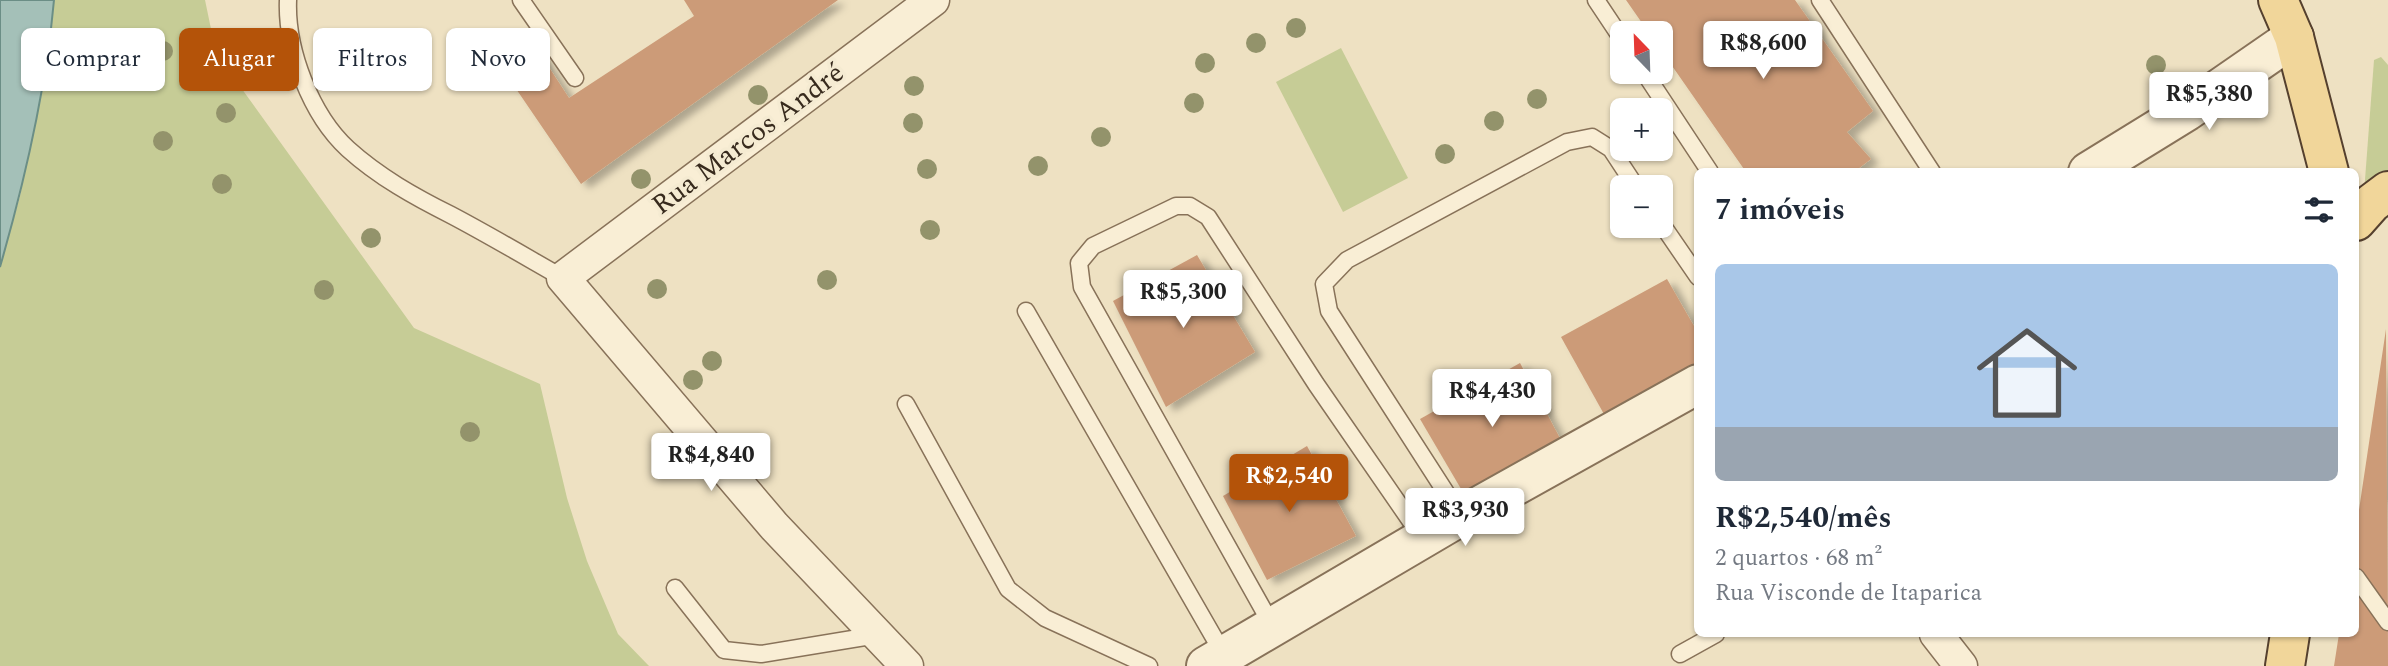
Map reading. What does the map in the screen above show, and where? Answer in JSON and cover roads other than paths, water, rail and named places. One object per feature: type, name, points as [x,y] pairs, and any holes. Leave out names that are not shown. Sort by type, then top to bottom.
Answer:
[{"type":"main road","points":[[2278,0],[2294,37],[2328,168]]},
{"type":"main road","points":[[2359,218],[2388,191]]},
{"type":"main road","points":[[2285,666],[2290,637]]},
{"type":"street","name":"Rua Marcos André","points":[[563,278],[933,0]]},
{"type":"street","points":[[2094,168],[2187,111],[2294,37]]},
{"type":"street","points":[[563,278],[774,526],[907,666]]},
{"type":"street","points":[[1215,660],[1461,516],[1694,386]]},
{"type":"lane","points":[[288,0],[287,18],[298,66],[313,101],[347,148],[384,178],[424,203],[563,278]]},
{"type":"lane","points":[[522,0],[575,78]]},
{"type":"lane","points":[[1596,0],[1610,21]]},
{"type":"lane","points":[[1820,0],[1929,168]]},
{"type":"lane","points":[[1652,84],[1707,168]]},
{"type":"lane","points":[[1461,516],[1329,311],[1324,284],[1347,260],[1567,142],[1592,137],[1611,149],[1628,175]]},
{"type":"lane","points":[[1273,627],[1082,287],[1079,263],[1093,246],[1176,206],[1190,206],[1208,217],[1316,384],[1423,539]]},
{"type":"lane","points":[[1671,238],[1694,271]]},
{"type":"lane","points":[[1026,311],[1215,660]]},
{"type":"lane","points":[[906,404],[1008,589],[1045,618],[1149,666]]},
{"type":"lane","points":[[2359,581],[2388,622]]},
{"type":"lane","points":[[675,588],[724,650],[761,654],[877,635]]},
{"type":"lane","points":[[1680,654],[1711,637]]},
{"type":"water","points":[[0,0],[54,0],[51,28],[21,28],[21,91],[41,91],[18,201],[0,267]]}]
